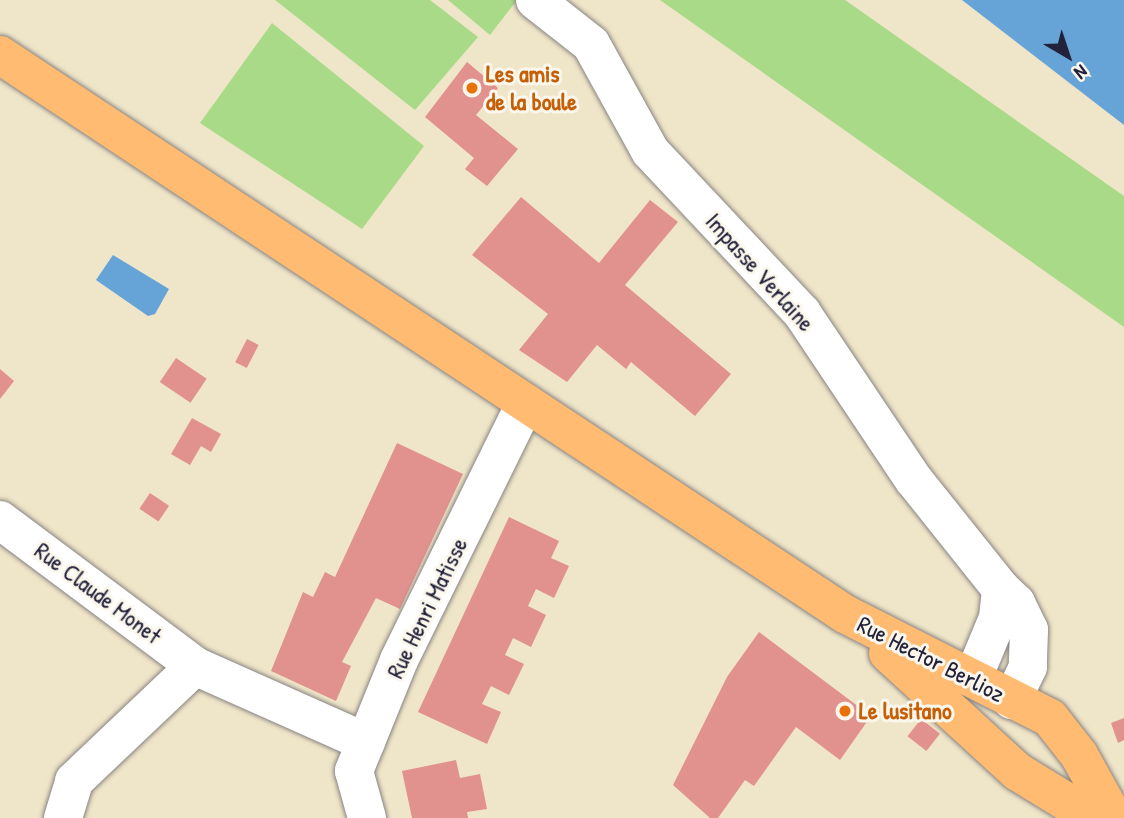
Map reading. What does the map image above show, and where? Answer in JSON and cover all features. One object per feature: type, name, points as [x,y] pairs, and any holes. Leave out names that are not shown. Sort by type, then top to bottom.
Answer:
[{"type":"main road","points":[[0,55],[845,614]]},
{"type":"main road","name":"Rue Hector Berlioz","points":[[845,614],[1050,718],[1079,755],[1114,818]]},
{"type":"main road","name":"Rue Hector Berlioz","points":[[845,614],[1018,772],[1093,818]]},
{"type":"main road","points":[[973,678],[975,734]]},
{"type":"main road","points":[[975,734],[1012,700]]},
{"type":"street","name":"Impasse Verlaine","points":[[535,0],[590,44],[650,151],[802,313],[914,480],[1001,589],[1016,603],[1030,630],[1028,667],[1012,700]]},
{"type":"street","name":"Rue Henri Matisse","points":[[367,818],[354,771],[399,660],[525,404]]},
{"type":"street","name":"Rue Claude Monet","points":[[0,520],[195,666],[366,742]]},
{"type":"street","points":[[973,678],[998,618],[1001,589]]},
{"type":"street","points":[[63,818],[74,781],[195,666]]},
{"type":"green space","points":[[275,0],[430,0],[478,37],[415,110]]},
{"type":"green space","points":[[448,0],[517,0],[490,35]]},
{"type":"green space","points":[[660,0],[845,0],[1124,196],[1124,327]]},
{"type":"green space","points":[[272,23],[424,146],[362,229],[200,123]]},
{"type":"water","points":[[962,0],[1124,0],[1124,125]]},
{"type":"water","points":[[113,255],[169,289],[155,314],[148,316],[96,280]]},
{"type":"building","points":[[467,62],[498,88],[476,115],[518,149],[487,186],[465,169],[474,158],[425,117]]},
{"type":"building","points":[[521,197],[599,263],[650,200],[678,222],[625,285],[731,374],[695,416],[631,362],[626,369],[597,345],[567,382],[519,350],[548,314],[472,255]]},
{"type":"building","points":[[247,339],[259,345],[247,368],[235,362]]},
{"type":"building","points":[[176,358],[207,379],[190,403],[160,382]]},
{"type":"building","points":[[0,369],[14,381],[0,399]]},
{"type":"building","points":[[192,418],[221,434],[211,452],[201,446],[190,465],[171,454]]},
{"type":"building","points":[[397,443],[463,474],[400,609],[376,598],[342,662],[351,666],[336,701],[271,671],[303,592],[313,597],[325,572],[335,577]]},
{"type":"building","points":[[150,493],[169,506],[158,522],[139,509]]},
{"type":"building","points":[[509,517],[559,541],[551,558],[569,566],[554,598],[536,589],[528,606],[546,615],[531,647],[513,638],[505,655],[524,664],[509,695],[491,686],[482,704],[501,712],[487,744],[418,712]]},
{"type":"building","points":[[759,632],[871,716],[840,760],[796,727],[754,786],[745,780],[718,818],[710,818],[673,785],[727,677]]},
{"type":"building","points":[[1124,718],[1124,740],[1118,743],[1111,723]]},
{"type":"building","points":[[921,719],[940,734],[926,751],[907,736]]},
{"type":"building","points":[[456,760],[460,778],[480,774],[487,809],[467,812],[468,818],[412,818],[402,771]]},
{"type":"place","name":"Les amis de la boule","points":[[472,88]]},
{"type":"place","name":"Le lusitano","points":[[845,711]]}]
